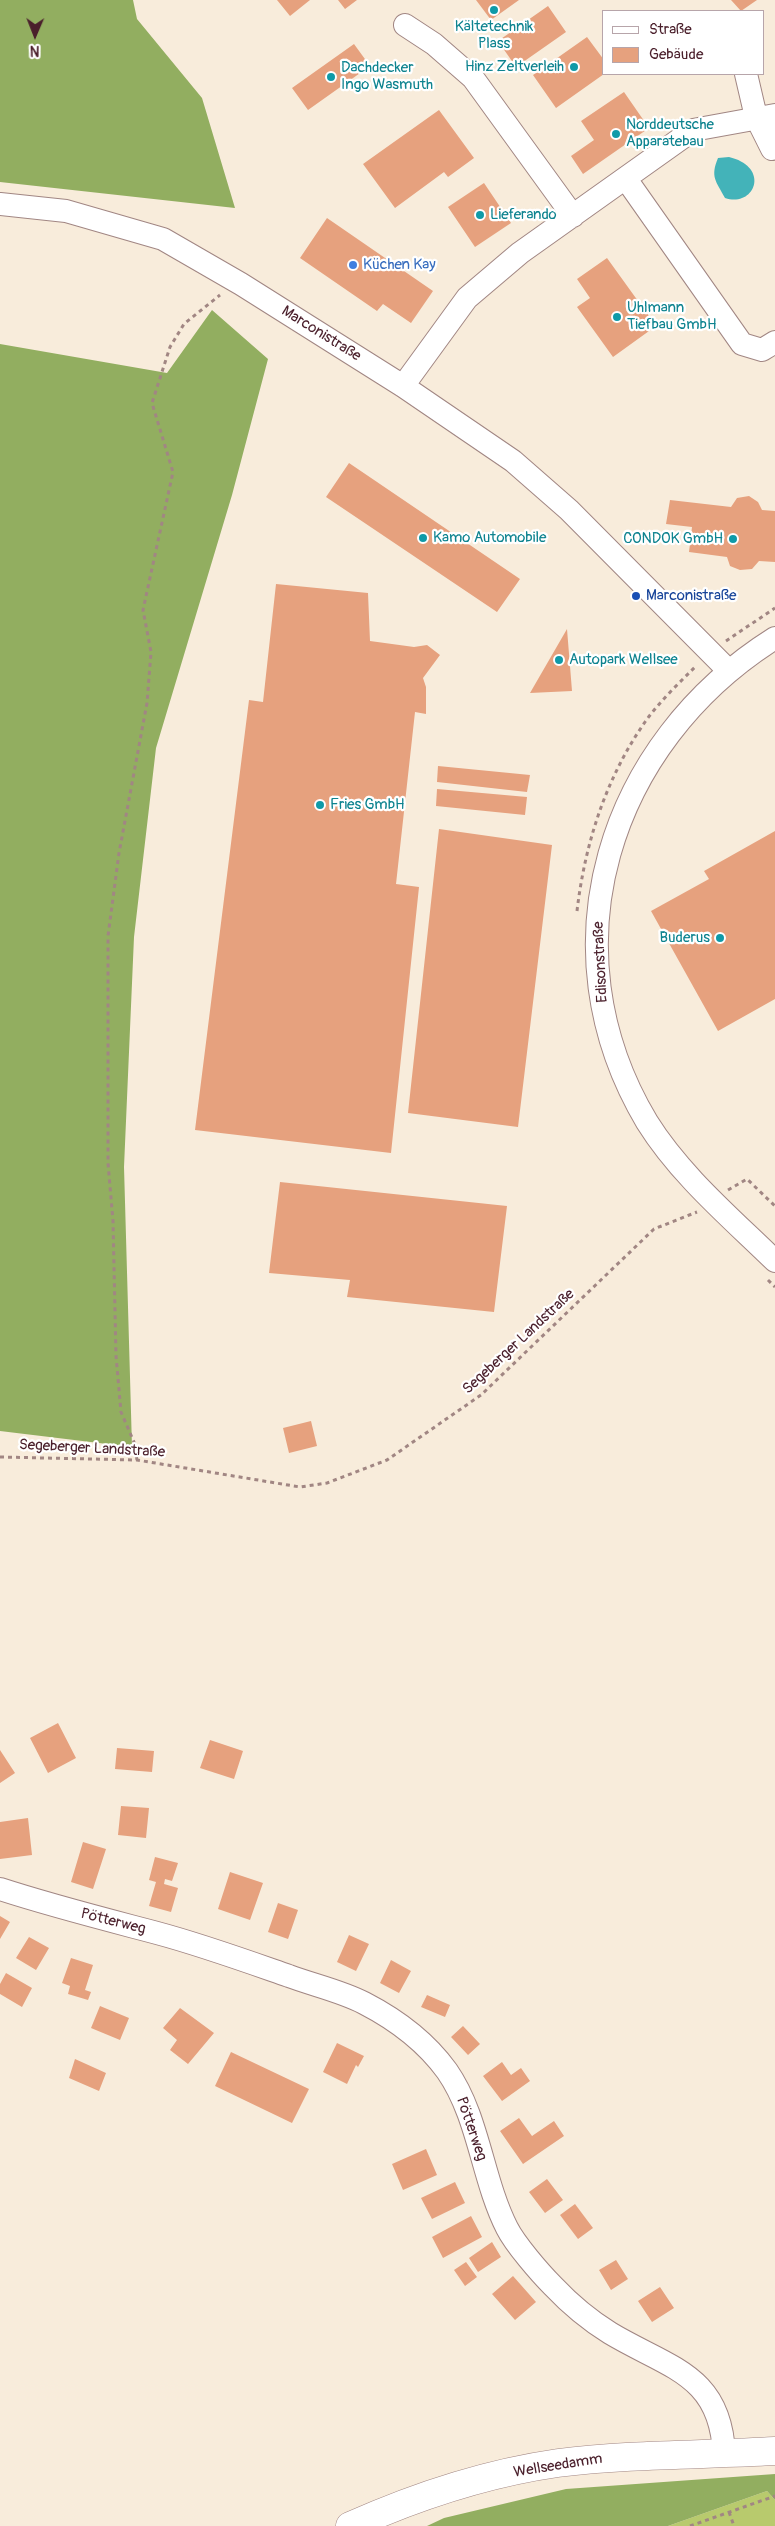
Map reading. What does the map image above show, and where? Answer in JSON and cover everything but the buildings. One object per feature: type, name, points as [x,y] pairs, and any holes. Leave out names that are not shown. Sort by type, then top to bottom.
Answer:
[{"type":"main road","name":"Wellseedamm","points":[[350,2526],[461,2486],[557,2464],[650,2456],[775,2451]]},
{"type":"street","points":[[405,25],[434,44],[473,78],[573,216]]},
{"type":"street","points":[[746,75],[765,116],[774,143]]},
{"type":"street","points":[[403,386],[467,298],[520,253],[693,130],[765,116]]},
{"type":"street","points":[[626,179],[742,344],[762,350],[775,342]]},
{"type":"street","name":"Marconistraße","points":[[0,204],[66,211],[163,239],[241,284],[403,386],[513,460],[569,510],[729,671]]},
{"type":"street","name":"Edisonstraße","points":[[768,1267],[704,1210],[680,1165],[655,1134],[625,1076],[613,1045],[604,1008],[597,930],[602,883],[610,846],[630,795],[658,749],[704,693],[729,671],[775,638]]},
{"type":"street","name":"Pötterweg","points":[[0,1889],[72,1912],[159,1934],[362,2002],[428,2047],[448,2072],[462,2097],[488,2182],[508,2230],[551,2285],[578,2310],[609,2332],[691,2378],[703,2390],[721,2422],[724,2454]]},
{"type":"path","points":[[137,1460],[134,1442],[121,1412],[116,1356],[113,1221],[108,1163],[108,936],[119,853],[147,703],[151,652],[143,610],[173,472],[152,403],[170,347],[184,324],[213,298],[241,284]]},
{"type":"path","points":[[576,918],[581,880],[602,803],[622,759],[646,721],[678,684],[710,652],[775,608]]},
{"type":"path","name":"Segeberger Landstraße","points":[[0,1457],[137,1460],[300,1487],[327,1483],[386,1460],[473,1401],[654,1229],[704,1210],[747,1179],[775,1206]]},
{"type":"path","points":[[690,1205],[704,1210]]},
{"type":"path","points":[[768,1267],[775,1287]]},
{"type":"path","points":[[690,2526],[775,2496]]},
{"type":"path","points":[[729,2512],[734,2526]]},
{"type":"green space","points":[[0,0],[133,0],[137,19],[202,98],[235,208],[0,182]]},
{"type":"green space","points":[[212,310],[268,359],[232,495],[156,748],[134,937],[124,1167],[132,1447],[0,1431],[0,344],[167,373]]},
{"type":"green space","points":[[775,2474],[775,2500],[767,2491],[668,2526],[427,2526],[444,2518],[566,2489]]},
{"type":"green space","points":[[767,2491],[775,2500],[775,2526],[668,2526]]},
{"type":"water","points":[[729,157],[742,162],[750,169],[754,177],[754,185],[751,192],[736,200],[725,198],[714,175],[718,158]]},
{"type":"place","name":"Kältetechnik Plass","points":[[494,10]]},
{"type":"place","name":"Hinz Zeltverleih","points":[[574,67]]},
{"type":"place","name":"Dachdecker Ingo Wasmuth","points":[[331,77]]},
{"type":"place","name":"Norddeutsche Apparatebau","points":[[616,134]]},
{"type":"place","name":"Lieferando","points":[[480,215]]},
{"type":"place","name":"Küchen Kay","points":[[353,265]]},
{"type":"place","name":"Uhlmann Tiefbau GmbH","points":[[617,317]]},
{"type":"place","name":"Kamo Automobile","points":[[423,538]]},
{"type":"place","name":"CONDOK GmbH","points":[[733,539]]},
{"type":"place","name":"Marconistraße","points":[[636,596]]},
{"type":"place","name":"Autopark Wellsee","points":[[559,660]]},
{"type":"place","name":"Fries GmbH","points":[[320,805]]},
{"type":"place","name":"Buderus","points":[[720,938]]}]
